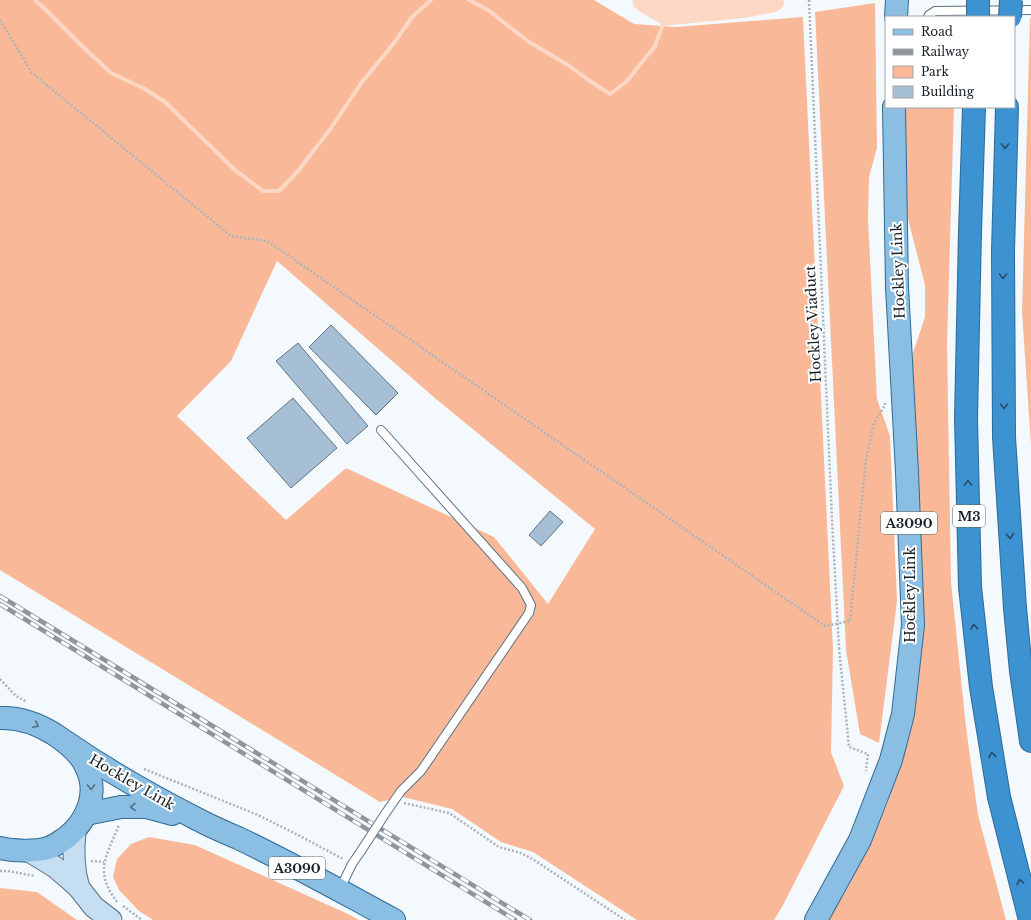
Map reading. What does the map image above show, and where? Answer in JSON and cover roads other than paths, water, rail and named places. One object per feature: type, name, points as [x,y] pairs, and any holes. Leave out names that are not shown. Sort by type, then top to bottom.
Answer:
[{"type":"highway","points":[[978,0],[978,16]]},
{"type":"highway","points":[[1010,16],[1011,0]]},
{"type":"highway","name":"M3","points":[[974,108],[966,418],[970,587],[980,687],[999,796],[1030,920]]},
{"type":"highway","points":[[1007,108],[1003,251],[1004,437],[1021,671],[1031,741]]},
{"type":"main road","name":"Hockley Link","points":[[816,920],[860,840],[891,760],[903,714],[913,625],[907,472],[897,287],[894,108]]},
{"type":"main road","name":"Hockley Link","points":[[1,717],[28,721],[50,732],[125,781],[198,820],[238,838],[339,890],[394,920]]},
{"type":"main road","points":[[10,850],[48,848],[61,842],[81,822],[90,803],[92,789],[90,778],[86,766],[66,742]]},
{"type":"main road","name":"Hockley Link","points":[[81,822],[121,808],[146,807],[198,820]]},
{"type":"street","points":[[79,888],[75,876],[73,844],[81,822]]},
{"type":"street","points":[[10,850],[55,867],[79,888],[94,907],[111,920]]},
{"type":"lane","points":[[928,16],[936,11],[1031,10]]},
{"type":"lane","points":[[339,890],[352,864],[393,802],[401,791],[421,771],[530,613],[531,605],[522,588],[381,430]]},
{"type":"waterway","points":[[35,0],[111,73],[145,89],[165,102],[235,170],[263,191],[279,191],[298,171],[331,128],[362,82],[394,43],[412,17],[431,0]]},
{"type":"waterway","points":[[469,0],[488,10],[529,42],[568,65],[610,94],[626,82],[655,46],[667,13]]},
{"type":"waterway","points":[[645,0],[667,13],[746,5],[772,0]]},
{"type":"railway","points":[[0,596],[530,920]]},
{"type":"railway","points":[[0,604],[515,920]]}]
